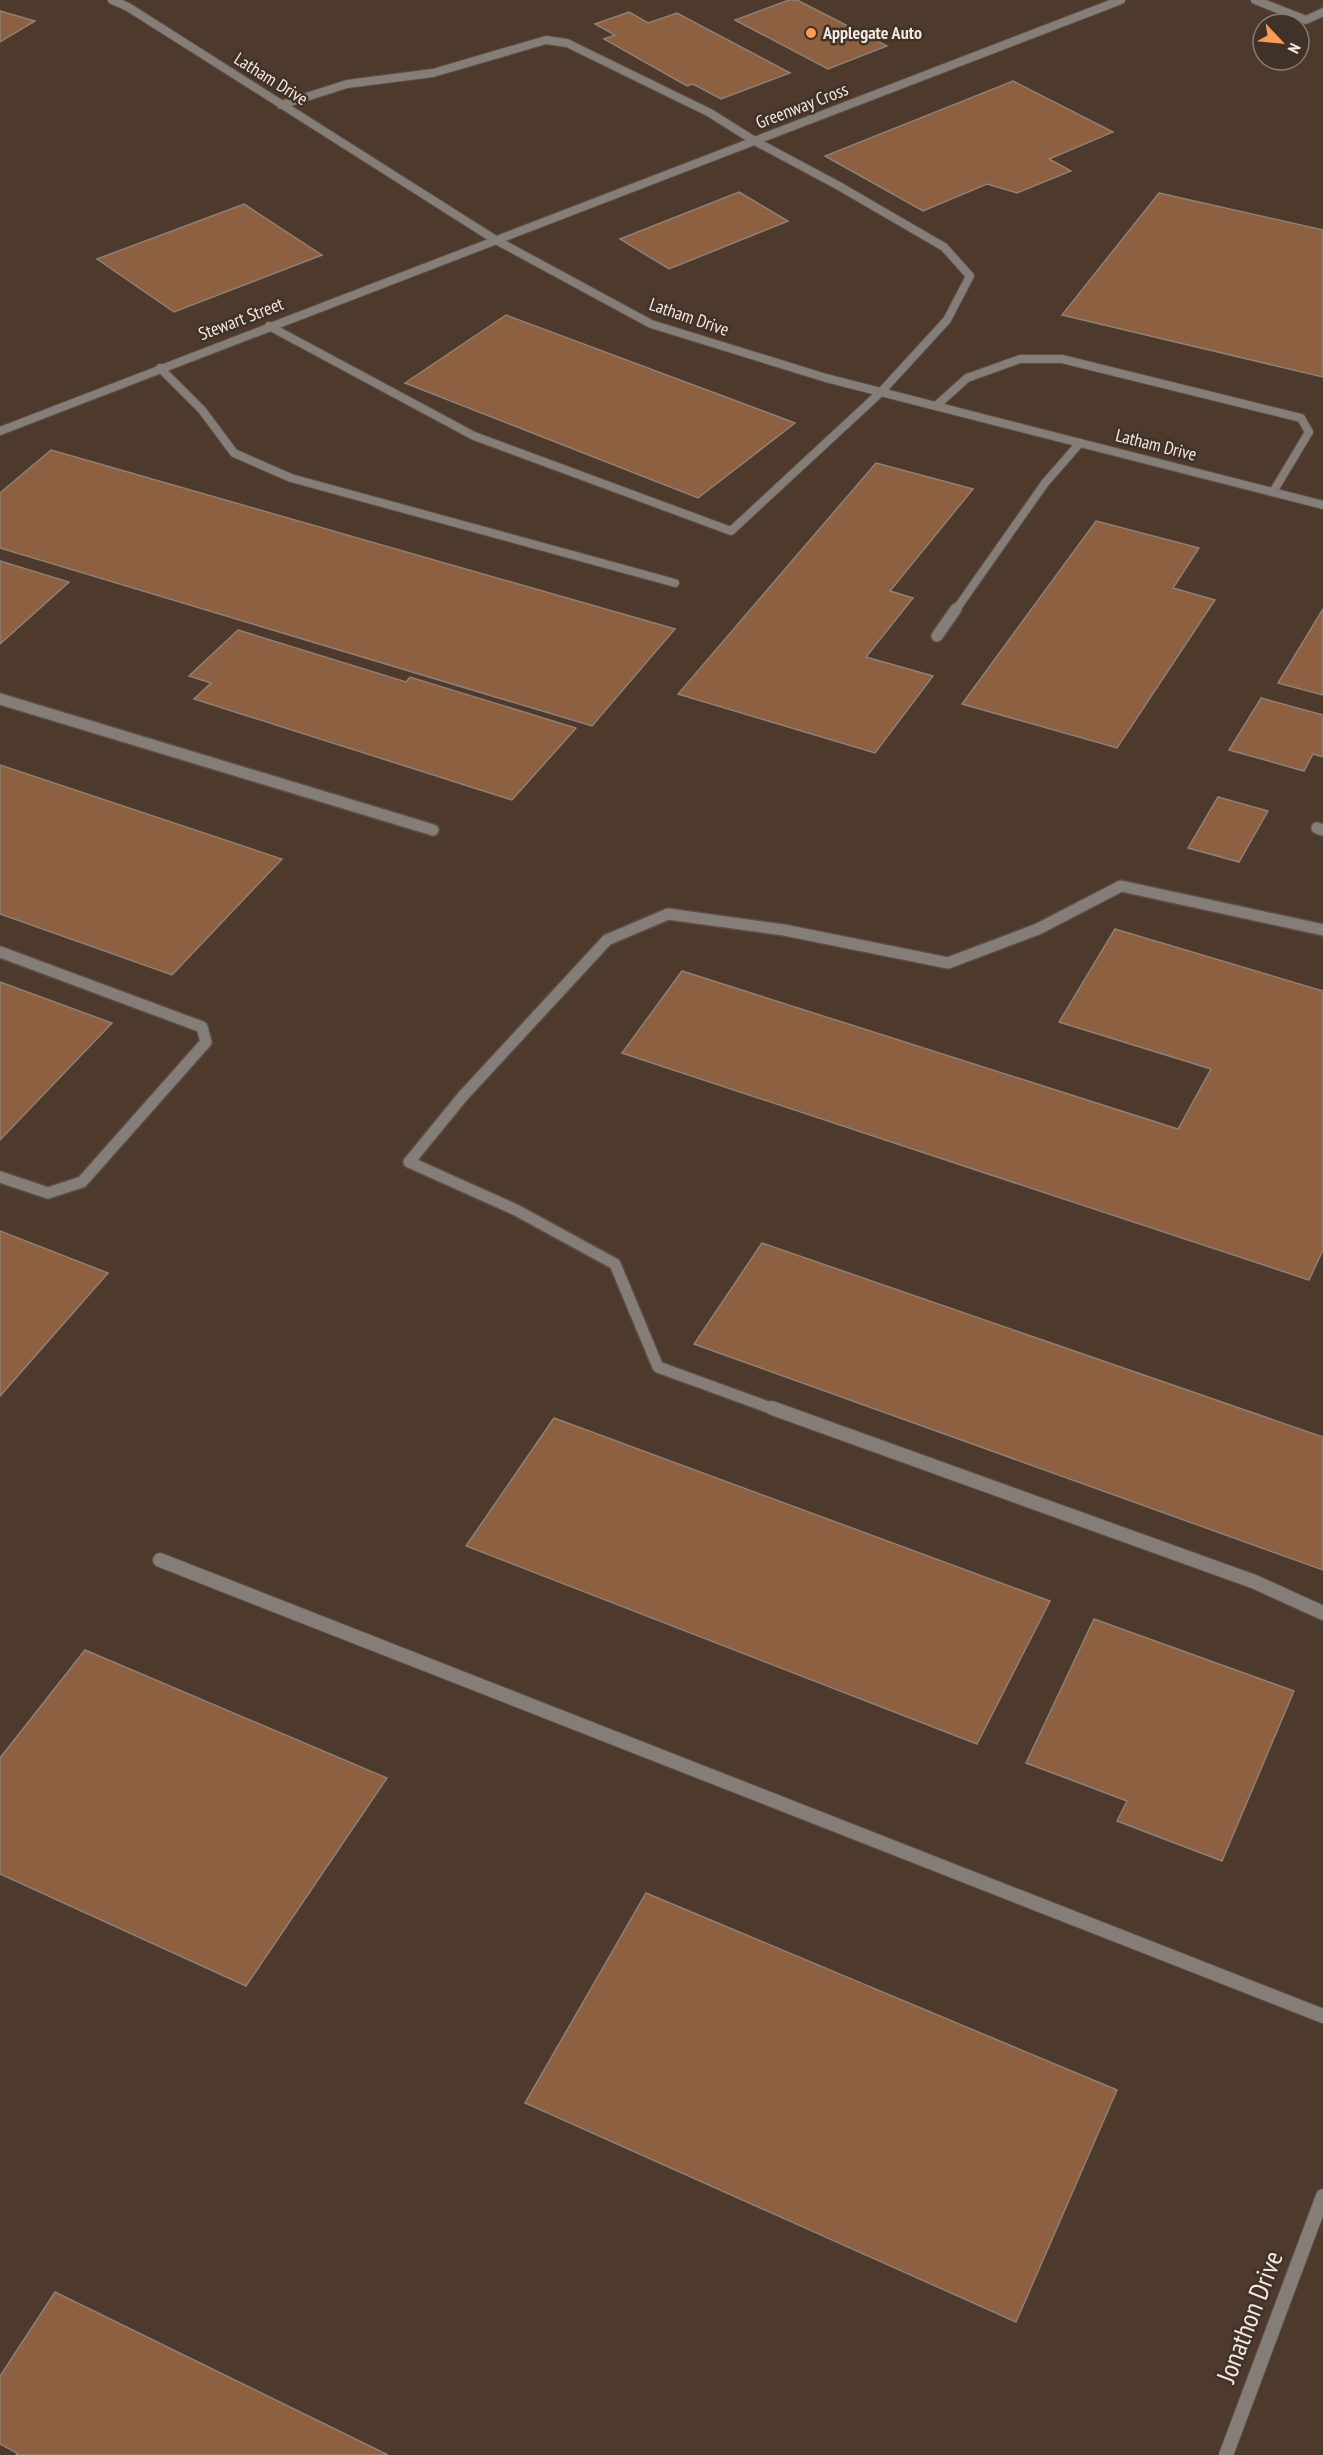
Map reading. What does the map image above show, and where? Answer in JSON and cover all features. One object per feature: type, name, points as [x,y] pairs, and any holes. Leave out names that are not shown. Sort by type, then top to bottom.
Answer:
[{"type":"street","name":"Latham Drive","points":[[112,0],[495,239],[651,324],[826,378],[1323,505]]},
{"type":"street","name":"Greenway Cross","points":[[495,239],[1121,0]]},
{"type":"street","points":[[1255,0],[1286,12]]},
{"type":"street","points":[[269,326],[474,436],[731,531],[881,392],[947,320],[970,276],[944,247],[839,186],[710,114],[567,43],[546,40],[433,73],[347,84],[281,105]]},
{"type":"street","name":"Stewart Street","points":[[0,431],[495,239]]},
{"type":"street","points":[[936,406],[966,378],[1020,359],[1062,359],[1301,418],[1309,432],[1273,492]]},
{"type":"street","points":[[160,368],[202,410],[234,453],[291,478],[675,583]]},
{"type":"street","points":[[937,636],[1045,483],[1080,443]]},
{"type":"street","points":[[0,699],[433,830]]},
{"type":"street","points":[[1323,930],[1121,886],[1038,929],[948,963],[784,930],[668,914],[607,940],[462,1096],[409,1162],[516,1210],[615,1264],[658,1367],[1255,1582],[1323,1613]]},
{"type":"street","points":[[0,952],[202,1027],[206,1042],[82,1182],[48,1193],[0,1177]]},
{"type":"street","points":[[160,1560],[1323,2016]]},
{"type":"street","name":"Jonathon Drive","points":[[1226,2455],[1323,2196]]},
{"type":"shaded area","points":[[0,0],[1323,0],[1323,2455],[0,2455]]},
{"type":"building","name":"Applegate Auto","points":[[789,0],[797,0],[887,46],[828,69],[735,20]]},
{"type":"building","points":[[0,11],[35,21],[0,42]]},
{"type":"building","points":[[629,12],[648,23],[677,13],[790,73],[721,99],[693,84],[687,86],[604,39],[615,35],[595,24]]},
{"type":"building","points":[[1013,81],[1113,132],[1049,159],[1071,171],[1017,193],[987,184],[923,211],[825,156]]},
{"type":"building","points":[[739,192],[788,221],[669,269],[620,239]]},
{"type":"building","points":[[1159,193],[1323,230],[1323,377],[1062,315]]},
{"type":"building","points":[[244,204],[322,255],[174,312],[97,259]]},
{"type":"building","points":[[506,315],[795,423],[698,498],[405,383]]},
{"type":"building","points":[[51,450],[675,629],[592,726],[0,548],[0,493]]},
{"type":"building","points":[[876,463],[973,489],[890,591],[913,598],[866,657],[933,676],[875,753],[678,694]]},
{"type":"building","points":[[1096,521],[1199,548],[1173,588],[1215,600],[1117,748],[962,704]]},
{"type":"building","points":[[0,561],[69,582],[0,644]]},
{"type":"building","points":[[1323,609],[1323,695],[1278,683]]},
{"type":"building","points":[[238,630],[406,682],[410,677],[576,728],[512,800],[194,699],[211,683],[189,676]]},
{"type":"building","points":[[1261,698],[1323,715],[1323,757],[1313,754],[1304,771],[1229,750]]},
{"type":"building","points":[[0,765],[282,859],[172,975],[0,914]]},
{"type":"building","points":[[1218,797],[1268,811],[1239,862],[1188,848]]},
{"type":"building","points":[[1115,929],[1323,991],[1323,1250],[1309,1280],[622,1053],[682,971],[1178,1129],[1211,1069],[1059,1022]]},
{"type":"building","points":[[0,982],[112,1023],[0,1140]]},
{"type":"building","points":[[0,1231],[108,1273],[0,1396]]},
{"type":"building","points":[[762,1243],[1323,1437],[1323,1570],[694,1344]]},
{"type":"building","points":[[554,1418],[1050,1601],[977,1744],[466,1546]]},
{"type":"building","points":[[1094,1619],[1294,1691],[1222,1861],[1117,1821],[1127,1801],[1026,1763]]},
{"type":"building","points":[[85,1650],[387,1778],[246,1986],[0,1874],[0,1758]]},
{"type":"building","points":[[646,1893],[1117,2090],[1016,2322],[525,2103]]},
{"type":"building","points":[[55,2292],[388,2455],[16,2455],[17,2453],[0,2444],[0,2376]]},
{"type":"place","name":"Applegate Auto","points":[[811,33]]}]
